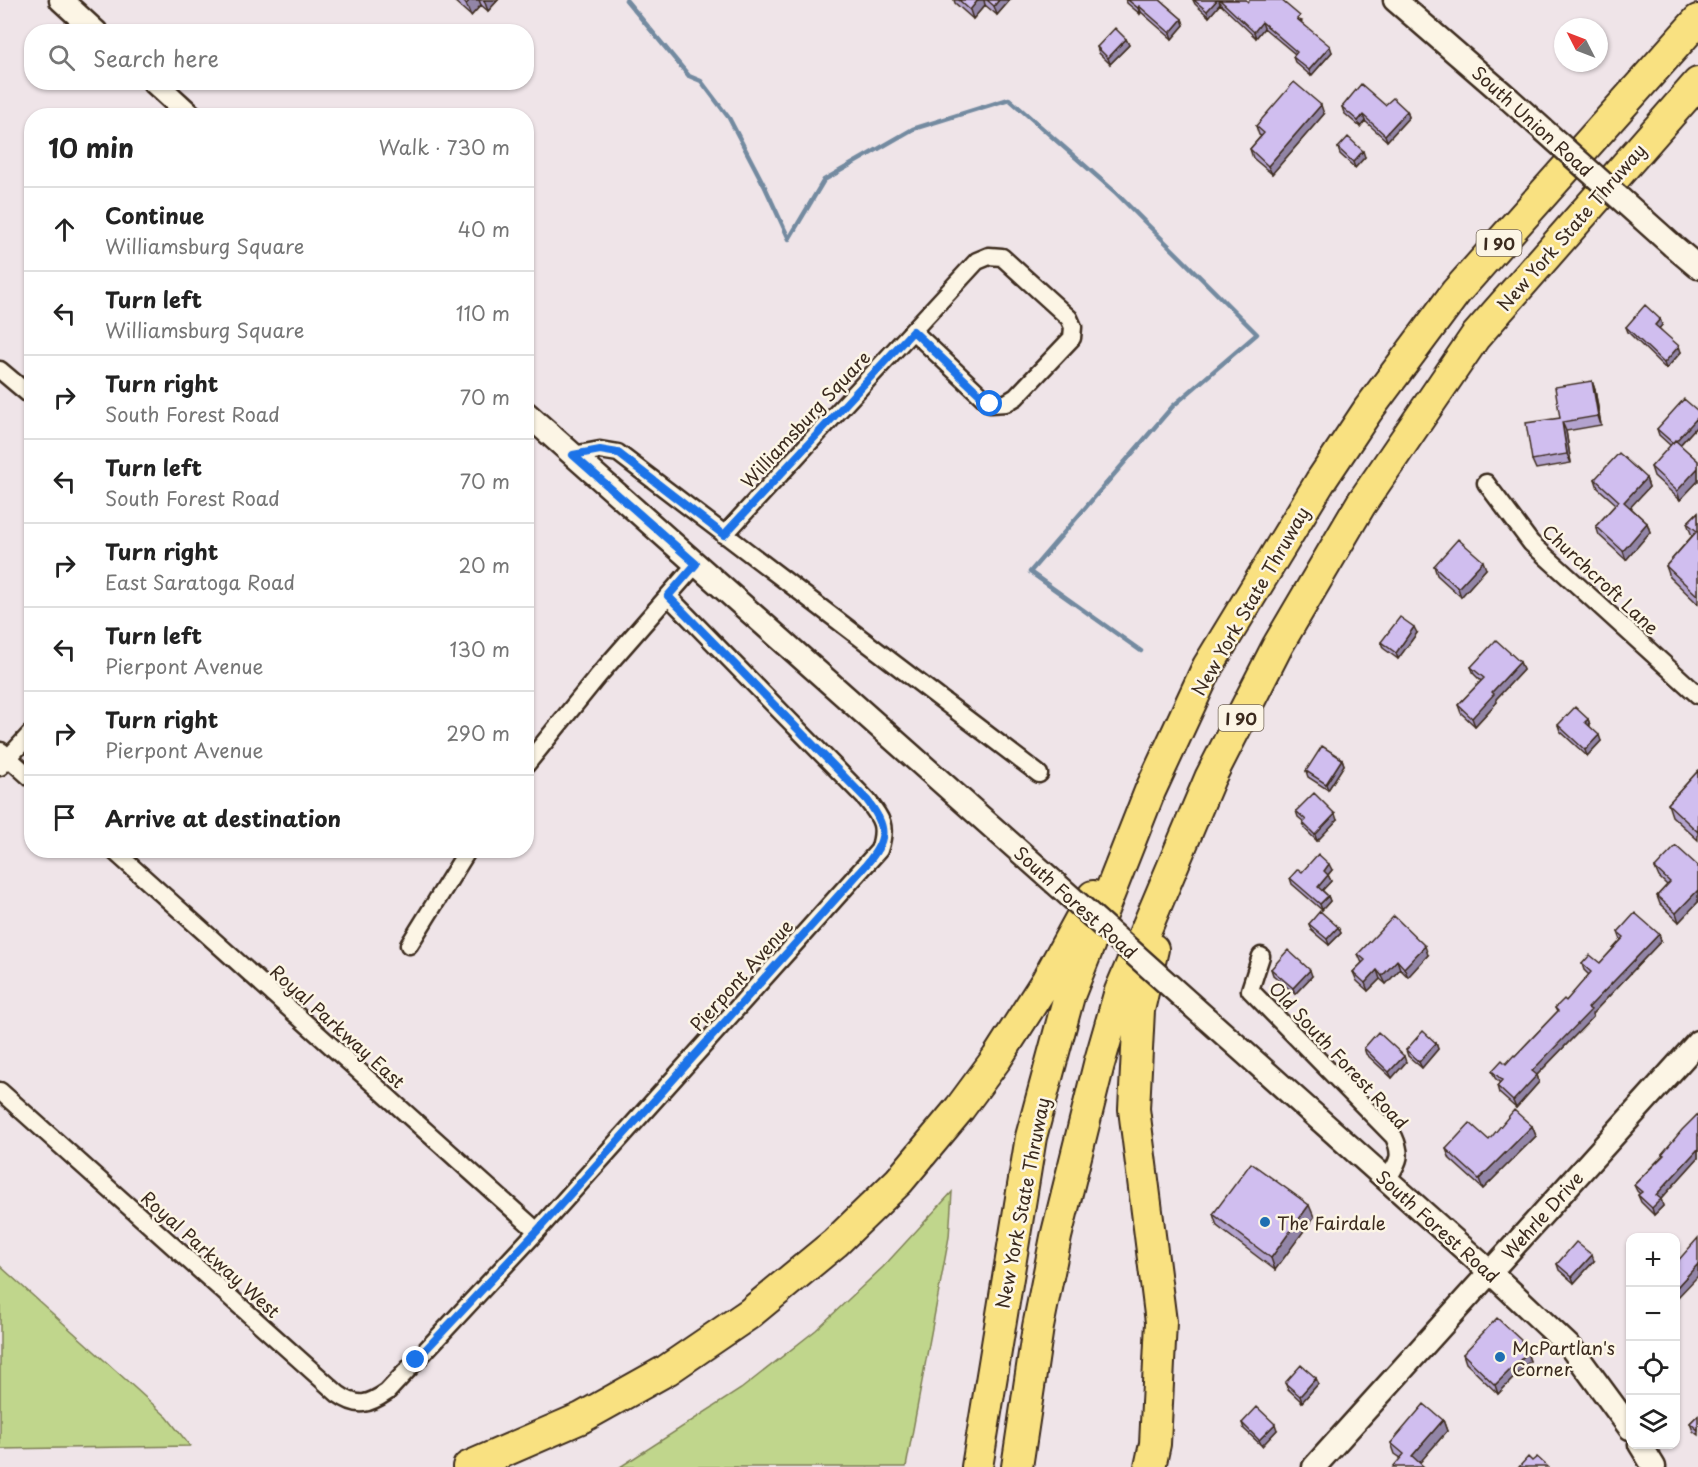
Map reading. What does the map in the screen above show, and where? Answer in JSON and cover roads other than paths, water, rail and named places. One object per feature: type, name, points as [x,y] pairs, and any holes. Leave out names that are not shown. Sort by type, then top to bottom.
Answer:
[{"type":"highway","name":"New York State Thruway","points":[[977,1467],[1031,1137],[1069,996],[1150,791],[1208,666],[1281,544],[1368,410],[1456,292],[1698,20]]},
{"type":"highway","name":"New York State Thruway","points":[[1017,1467],[1038,1327],[1056,1237],[1093,1085],[1120,991],[1210,778],[1278,645],[1361,504],[1475,337],[1698,83]]},
{"type":"highway","points":[[468,1467],[581,1418],[667,1370],[766,1300],[835,1243],[899,1181],[998,1058],[1047,980],[1150,791]]},
{"type":"highway","points":[[1150,1467],[1155,1444],[1161,1322],[1134,1109],[1134,1076],[1139,1010],[1169,879]]},
{"type":"street","points":[[61,0],[87,24]]},
{"type":"street","name":"South Union Road","points":[[1395,0],[1698,267]]},
{"type":"street","points":[[163,90],[182,108]]},
{"type":"street","name":"Williamsburg Square","points":[[724,535],[977,261],[989,256],[1002,257],[1070,318],[1073,327],[1072,338],[1016,397],[1006,403],[990,404],[913,331]]},
{"type":"street","points":[[0,370],[24,391]]},
{"type":"street","name":"South Forest Road","points":[[534,420],[1490,1272],[1575,1352],[1626,1422]]},
{"type":"street","points":[[573,455],[600,450],[618,453],[1039,774]]},
{"type":"street","name":"Churchcroft Lane","points":[[1486,483],[1531,543],[1698,695]]},
{"type":"street","points":[[534,755],[598,676],[696,564]]},
{"type":"street","name":"Pierpont Avenue","points":[[402,1376],[537,1231],[879,850],[884,835],[880,817],[867,800],[668,596]]},
{"type":"street","points":[[24,739],[3,758],[24,772]]},
{"type":"street","name":"Royal Parkway East","points":[[122,858],[537,1231]]},
{"type":"street","points":[[409,945],[463,858]]},
{"type":"street","name":"Old South Forest Road","points":[[1261,956],[1250,990],[1394,1137],[1400,1149],[1399,1161],[1388,1180]]},
{"type":"street","name":"Wehrle Drive","points":[[1314,1467],[1698,1042]]},
{"type":"street","name":"Royal Parkway West","points":[[0,1091],[349,1402],[362,1404],[374,1401],[387,1392],[402,1376]]},
{"type":"waterway","points":[[626,0],[689,76],[701,81],[729,118],[789,239],[824,180],[913,129],[1009,99],[1115,192],[1257,334],[1173,406],[1030,572],[1141,651]]},
{"type":"place","name":"The Fairdale","points":[[1265,1222]]},
{"type":"place","name":"McPartlan's Corner","points":[[1500,1357]]}]
